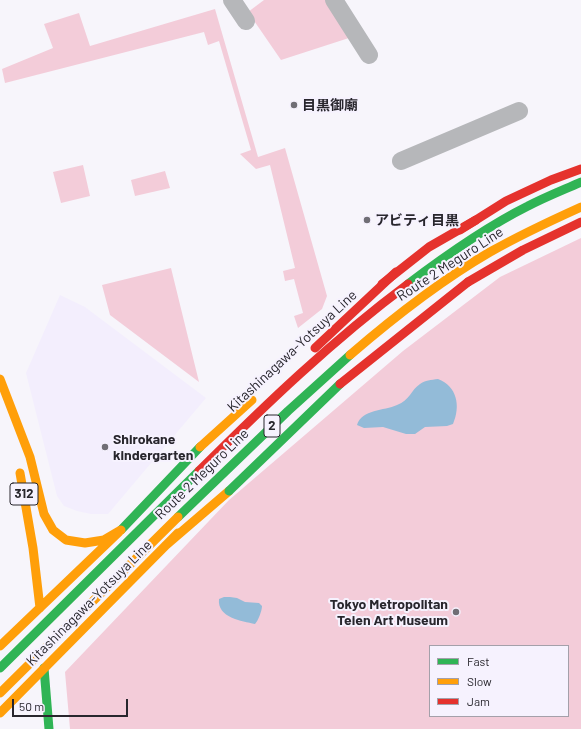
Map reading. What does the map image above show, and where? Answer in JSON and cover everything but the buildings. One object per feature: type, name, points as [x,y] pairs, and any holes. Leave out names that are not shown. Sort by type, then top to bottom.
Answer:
[{"type":"main road","name":"Kitashinagawa-Yotsuya Line","points":[[0,646],[121,530],[404,265],[506,201],[551,180],[581,169]]},
{"type":"main road","points":[[305,352],[358,304],[429,247],[505,204],[581,174]]},
{"type":"main road","name":"Route 2 Meguro Line","points":[[0,668],[202,467],[288,385],[382,303],[430,267],[496,224],[528,206],[581,182]]},
{"type":"main road","name":"Route 2 Meguro Line","points":[[0,693],[238,458],[300,399],[397,316],[441,284],[506,242],[581,207]]},
{"type":"main road","points":[[165,546],[229,491],[333,390],[468,282],[523,250],[581,222]]},
{"type":"main road","name":"Kitashinagawa-Yotsuya Line","points":[[0,713],[267,443],[376,350],[443,300],[532,251],[581,228]]},
{"type":"main road","points":[[0,379],[30,457],[44,514],[53,530],[66,540],[85,543],[104,540],[121,530],[200,447],[258,394]]},
{"type":"main road","points":[[0,382],[12,436]]},
{"type":"main road","name":"312","points":[[18,466],[34,548],[40,608]]},
{"type":"main road","points":[[44,668],[49,729]]},
{"type":"street","points":[[232,0],[246,21]]},
{"type":"street","points":[[334,0],[369,55]]},
{"type":"street","points":[[401,161],[519,111]]},
{"type":"shaded area","points":[[264,0],[327,0],[352,37],[281,60],[248,12]]},
{"type":"shaded area","points":[[215,9],[258,157],[285,148],[327,296],[322,309],[298,328],[294,316],[303,313],[294,279],[285,281],[283,271],[295,268],[270,165],[256,169],[240,154],[251,150],[219,41],[208,45],[204,32],[5,83],[2,69],[53,48],[44,24],[79,13],[90,46]]},
{"type":"shaded area","points":[[83,165],[90,196],[61,203],[53,172]]},
{"type":"shaded area","points":[[165,171],[170,188],[135,196],[131,180]]},
{"type":"shaded area","points":[[581,238],[581,729],[70,729],[65,672],[229,500],[403,351],[500,277]]},
{"type":"shaded area","points":[[171,268],[199,382],[110,315],[102,285]]},
{"type":"shaded area","name":"Shirokane kindergarten","points":[[60,295],[85,307],[206,398],[108,514],[91,514],[77,511],[64,506],[57,496],[26,373]]},
{"type":"water","points":[[438,379],[449,386],[456,397],[457,410],[453,424],[447,426],[425,427],[415,434],[406,434],[383,427],[364,428],[357,425],[368,413],[392,407],[401,403],[408,398],[417,386],[428,380]]},
{"type":"water","points":[[224,597],[237,598],[245,602],[259,603],[262,608],[259,618],[255,624],[231,618],[226,614],[219,605],[219,599]]},
{"type":"traffic: fast","points":[[408,284],[451,253],[512,214],[581,182]]},
{"type":"traffic: fast","points":[[178,517],[288,411],[350,355]]},
{"type":"traffic: fast","points":[[229,491],[340,384]]},
{"type":"traffic: fast","points":[[121,530],[200,447]]},
{"type":"traffic: fast","points":[[0,668],[199,471]]},
{"type":"traffic: fast","points":[[44,668],[49,729]]},
{"type":"traffic: slow","points":[[350,355],[418,300],[471,263],[546,223],[581,207]]},
{"type":"traffic: slow","points":[[0,379],[30,457],[44,514],[53,530],[66,540],[85,543],[104,540],[121,530]]},
{"type":"traffic: slow","points":[[200,447],[252,400]]},
{"type":"traffic: slow","points":[[20,473],[33,548],[40,608]]},
{"type":"traffic: slow","points":[[165,546],[229,491]]},
{"type":"traffic: slow","points":[[0,693],[178,517]]},
{"type":"traffic: slow","points":[[0,646],[119,532]]},
{"type":"traffic: slow","points":[[0,713],[178,533]]},
{"type":"traffic: jam","points":[[460,230],[506,201],[551,180],[581,169]]},
{"type":"traffic: jam","points":[[382,284],[429,247],[476,220]]},
{"type":"traffic: jam","points":[[468,282],[523,250],[581,222]]},
{"type":"traffic: jam","points":[[315,348],[396,272]]},
{"type":"traffic: jam","points":[[340,384],[468,282]]},
{"type":"traffic: jam","points":[[199,471],[326,350],[408,284]]},
{"type":"place","name":"目黒御廟","points":[[294,105]]},
{"type":"place","name":"アビティ目黒","points":[[367,220]]},
{"type":"place","name":"Shirokane kindergarten","points":[[105,447]]},
{"type":"place","name":"Tokyo Metropolitan Teien Art Museum","points":[[456,612]]}]
